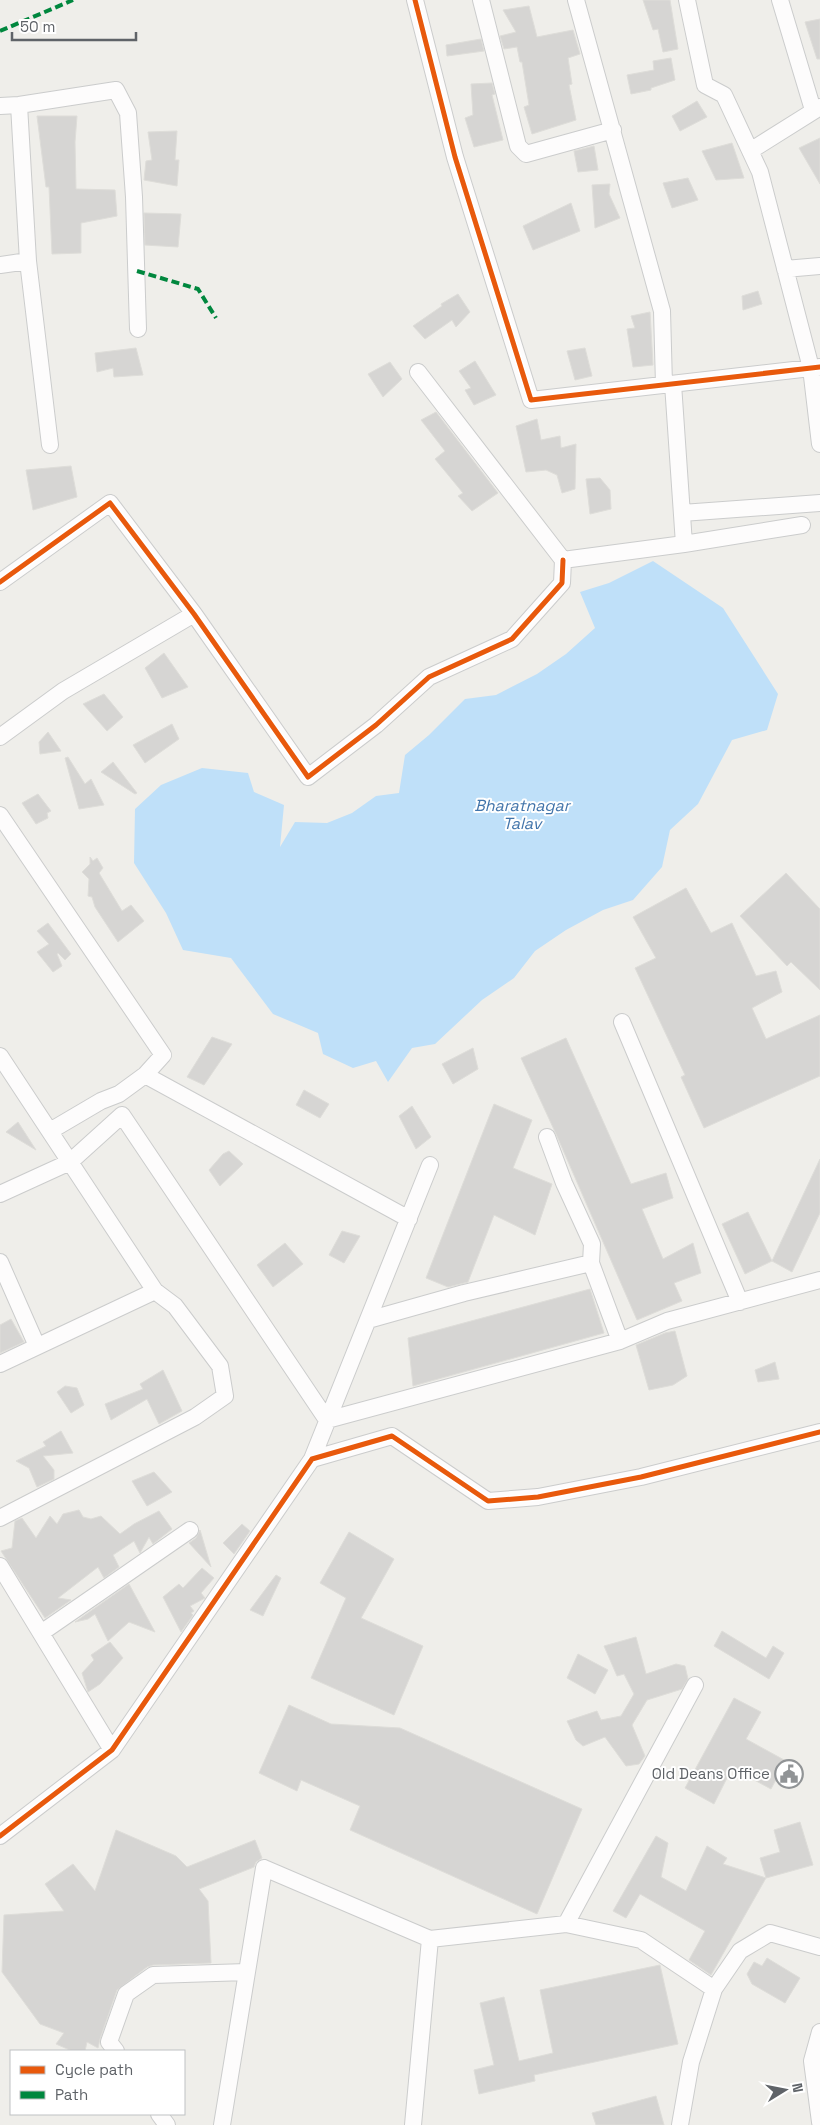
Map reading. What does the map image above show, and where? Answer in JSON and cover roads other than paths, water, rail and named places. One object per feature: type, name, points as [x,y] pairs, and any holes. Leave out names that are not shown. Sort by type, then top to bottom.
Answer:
[{"type":"street","points":[[415,0],[455,157],[531,400],[815,367]]},
{"type":"street","points":[[481,0],[518,146],[526,154],[613,130]]},
{"type":"street","points":[[576,0],[662,311],[684,544]]},
{"type":"street","points":[[687,0],[706,85],[724,95],[760,172],[785,270],[815,367],[820,444]]},
{"type":"street","points":[[750,152],[816,109],[780,0]]},
{"type":"street","points":[[0,106],[19,105],[116,90],[128,113],[134,197],[138,330]]},
{"type":"street","points":[[19,105],[28,261],[50,445]]},
{"type":"street","points":[[0,265],[28,261]]},
{"type":"street","points":[[785,270],[820,266]]},
{"type":"street","points":[[0,582],[110,503],[194,614],[308,777],[376,725],[429,677],[512,639],[562,583],[563,560],[418,372]]},
{"type":"street","points":[[682,513],[820,503]]},
{"type":"street","points":[[563,560],[684,544],[802,525]]},
{"type":"street","points":[[0,737],[63,691],[194,614]]},
{"type":"street","points":[[0,815],[162,1055],[145,1075],[119,1094],[101,1101],[50,1131]]},
{"type":"street","points":[[622,1022],[740,1302]]},
{"type":"street","points":[[0,1056],[155,1291],[175,1306],[220,1366],[225,1396],[195,1417],[0,1518]]},
{"type":"street","points":[[145,1075],[409,1219]]},
{"type":"street","points":[[0,1194],[70,1162],[122,1115],[327,1420]]},
{"type":"street","points":[[548,1137],[564,1184],[592,1244],[591,1263],[620,1340]]},
{"type":"street","points":[[0,1836],[112,1750],[312,1458],[430,1165]]},
{"type":"street","points":[[0,1262],[37,1346]]},
{"type":"street","points":[[368,1320],[464,1293],[591,1263]]},
{"type":"street","points":[[327,1420],[620,1340],[667,1321],[820,1280]]},
{"type":"street","points":[[0,1364],[155,1291]]},
{"type":"street","points":[[312,1458],[392,1436],[488,1501],[538,1497],[641,1477],[820,1432]]},
{"type":"street","points":[[41,1633],[190,1530]]},
{"type":"street","points":[[0,1566],[112,1750]]},
{"type":"street","points":[[566,1924],[695,1685]]},
{"type":"street","points":[[222,2125],[264,1868],[430,1939],[566,1924],[641,1940],[714,1989]]},
{"type":"street","points":[[680,2125],[690,2062],[714,1989],[740,1952],[770,1933],[820,1947]]},
{"type":"street","points":[[413,2125],[430,1939]]},
{"type":"street","points":[[115,2050],[109,2042],[126,1994],[154,1975],[247,1972]]},
{"type":"street","points":[[820,2032],[812,2061],[820,2122]]},
{"type":"water","name":"Bharatnagar Talav","points":[[653,561],[723,608],[778,694],[767,730],[732,740],[698,804],[670,830],[662,867],[633,900],[603,910],[566,930],[535,951],[514,978],[482,1000],[435,1044],[412,1048],[388,1082],[376,1061],[353,1068],[323,1054],[318,1033],[273,1014],[231,958],[183,950],[166,913],[134,863],[135,809],[161,785],[202,768],[248,773],[254,792],[284,805],[280,847],[295,822],[327,823],[352,813],[376,796],[399,793],[405,755],[429,735],[465,699],[496,695],[537,674],[566,654],[595,628],[580,592],[609,583]]},
{"type":"place","name":"Old Deans Office","points":[[789,1774]]}]
